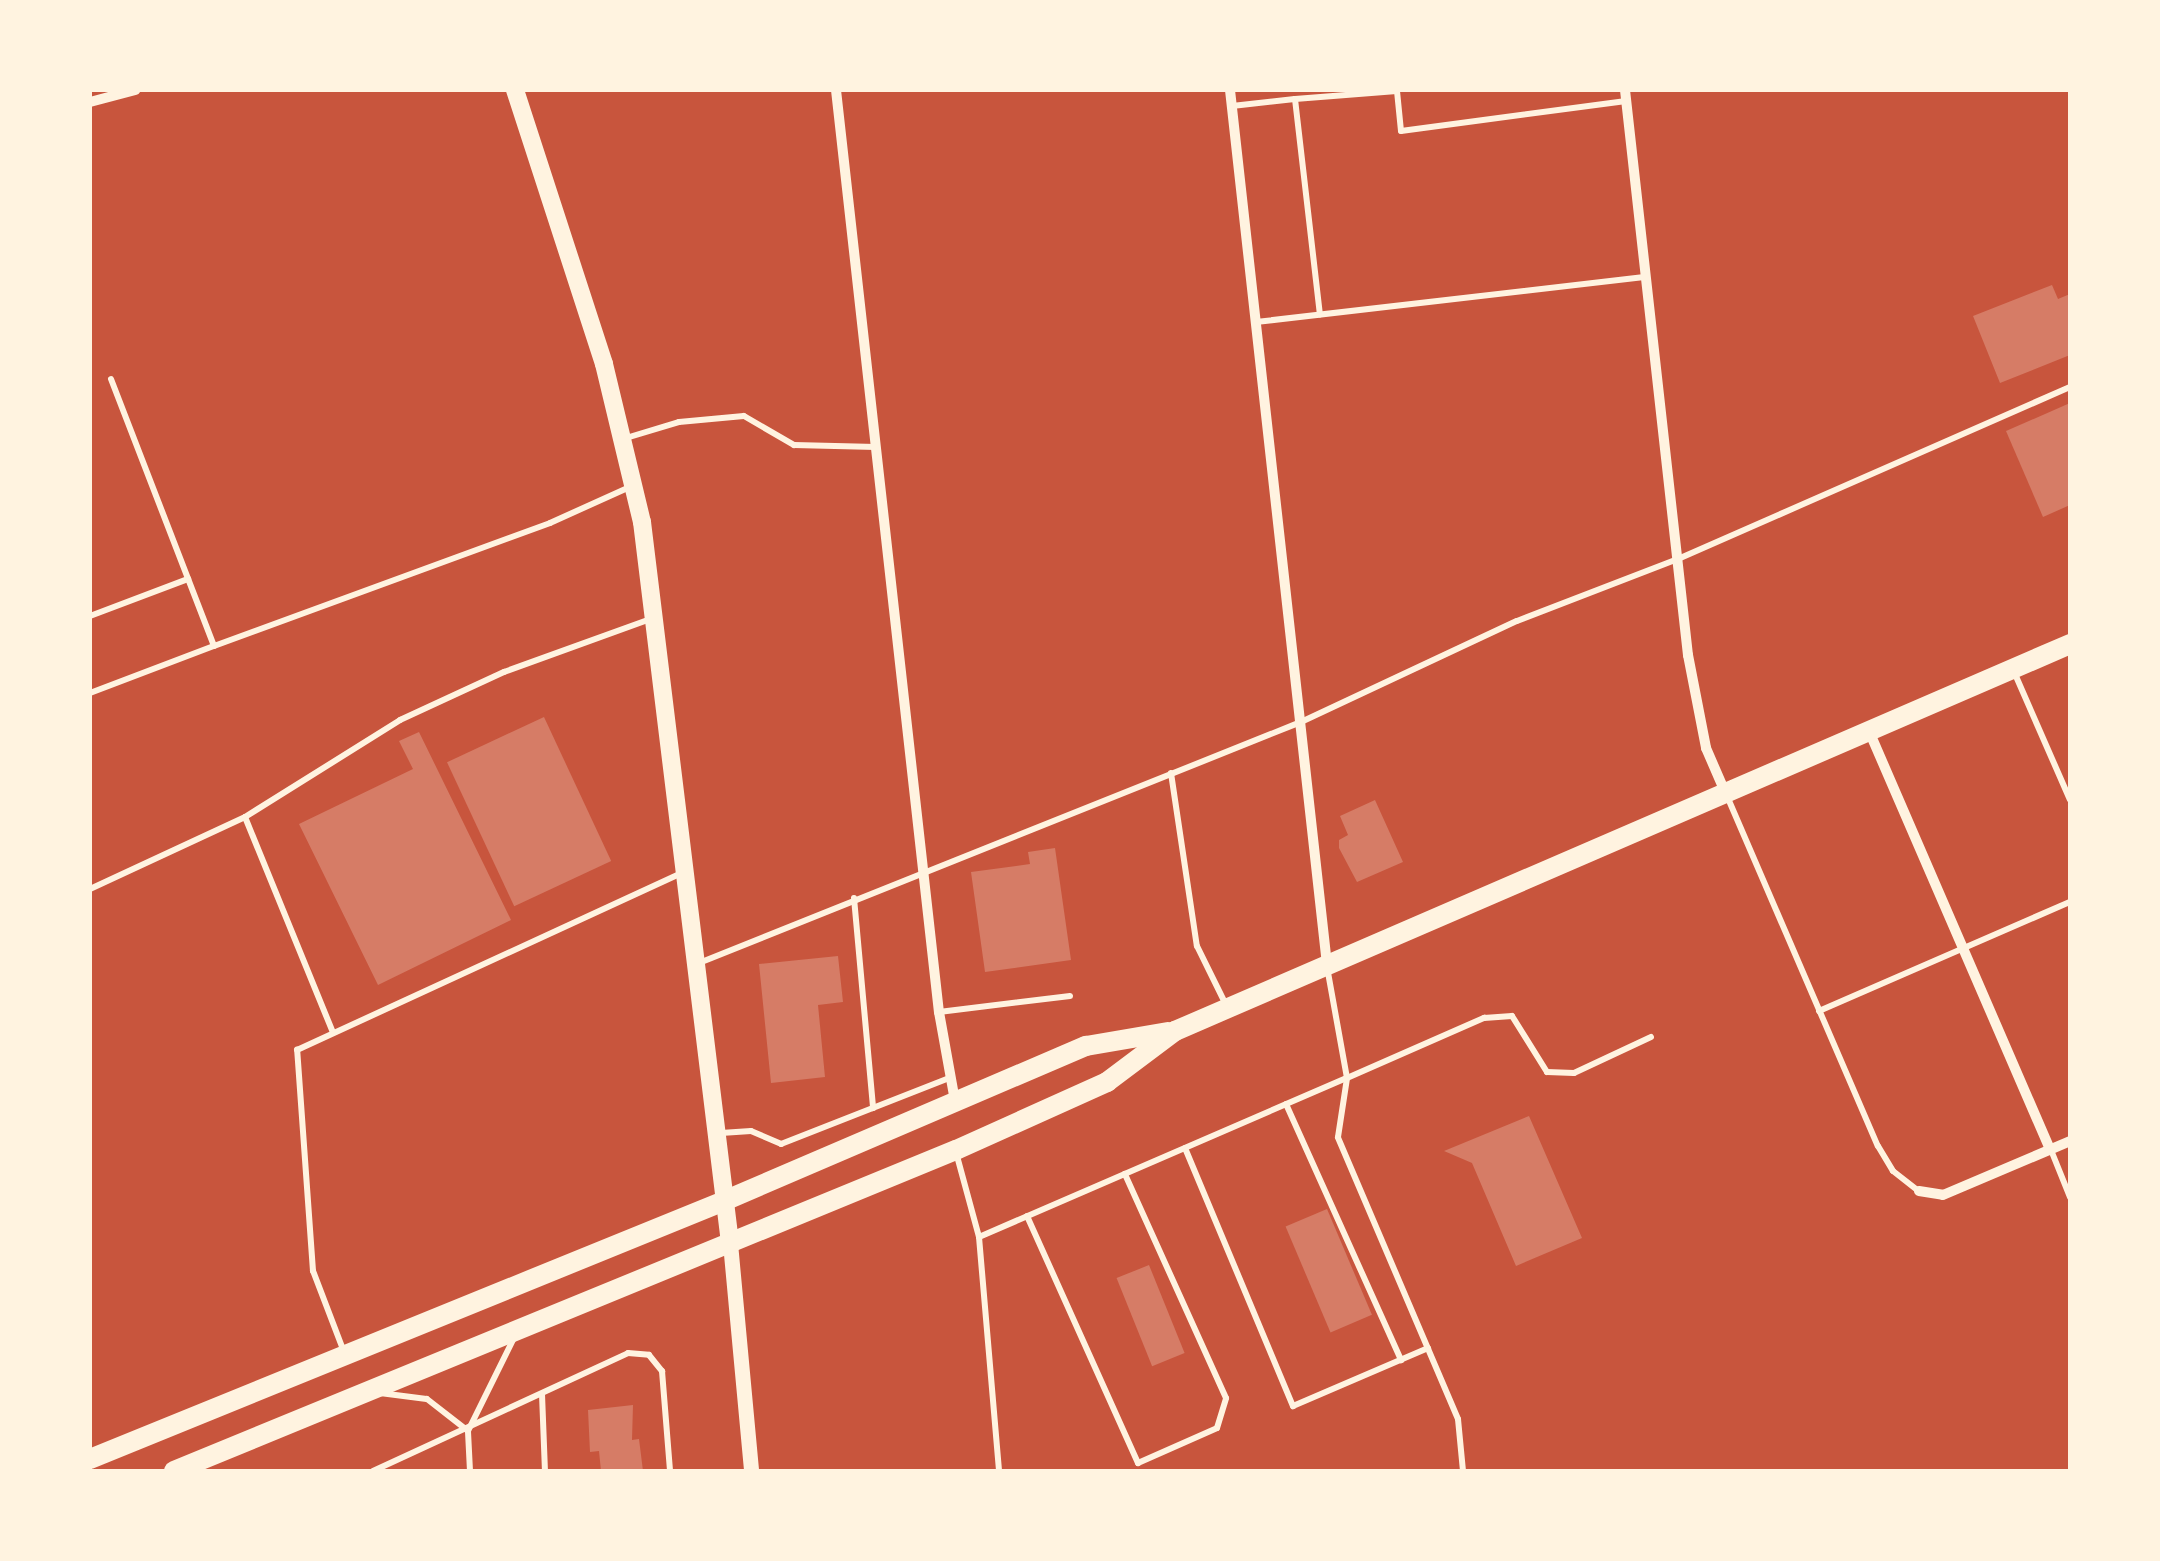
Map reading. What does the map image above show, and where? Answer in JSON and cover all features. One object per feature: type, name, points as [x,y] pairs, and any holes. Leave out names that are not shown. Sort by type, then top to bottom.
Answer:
[{"type":"main road","points":[[515,90],[604,364],[633,485],[654,618],[730,1243]]},
{"type":"main road","points":[[174,1471],[516,1334],[956,1150],[1107,1082],[1175,1031],[2070,644]]},
{"type":"main road","points":[[90,1459],[724,1201],[1086,1046],[1175,1031]]},
{"type":"street","points":[[90,102],[134,90]]},
{"type":"street","points":[[836,90],[939,1012],[955,1101]]},
{"type":"street","points":[[1230,90],[1327,966]]},
{"type":"street","points":[[1625,95],[1678,559],[1706,748],[1725,793]]},
{"type":"street","points":[[1869,730],[2050,1149]]},
{"type":"street","points":[[1919,1192],[1942,1195],[2070,1141]]},
{"type":"street","points":[[730,1243],[751,1471]]},
{"type":"lane","points":[[1232,106],[1397,91],[1401,130],[1625,95]]},
{"type":"lane","points":[[1295,100],[1320,314]]},
{"type":"lane","points":[[1256,322],[1646,277]]},
{"type":"lane","points":[[111,379],[214,646]]},
{"type":"lane","points":[[698,963],[1301,722],[1517,622],[1678,559],[2070,386]]},
{"type":"lane","points":[[622,440],[679,422],[744,416],[794,445],[877,446]]},
{"type":"lane","points":[[90,693],[550,523],[633,485]]},
{"type":"lane","points":[[90,616],[188,579]]},
{"type":"lane","points":[[90,889],[245,817],[400,720],[504,672],[654,618]]},
{"type":"lane","points":[[2013,668],[2070,800]]},
{"type":"lane","points":[[1172,773],[1197,946],[1228,1008]]},
{"type":"lane","points":[[1725,793],[1878,1146],[1893,1171],[1919,1192]]},
{"type":"lane","points":[[245,817],[334,1033]]},
{"type":"lane","points":[[345,1353],[313,1271],[296,1050],[686,872]]},
{"type":"lane","points":[[854,898],[873,1108]]},
{"type":"lane","points":[[1819,1012],[2070,902]]},
{"type":"lane","points":[[1327,966],[1347,1078],[1338,1137],[1458,1419],[1462,1471]]},
{"type":"lane","points":[[939,1012],[1070,996]]},
{"type":"lane","points":[[979,1236],[1484,1018],[1512,1016],[1547,1072],[1574,1073],[1651,1037]]},
{"type":"lane","points":[[717,1134],[751,1131],[781,1144],[949,1078]]},
{"type":"lane","points":[[1286,1104],[1401,1360]]},
{"type":"lane","points":[[1185,1148],[1293,1406],[1428,1348]]},
{"type":"lane","points":[[2050,1149],[2070,1197]]},
{"type":"lane","points":[[956,1150],[979,1236],[1000,1471]]},
{"type":"lane","points":[[1028,1216],[1138,1463],[1218,1428],[1226,1398],[1124,1174]]},
{"type":"lane","points":[[470,1471],[468,1431],[516,1334]]},
{"type":"lane","points":[[373,1471],[394,1467],[628,1353],[649,1355],[662,1371],[670,1471]]},
{"type":"lane","points":[[371,1392],[428,1400],[468,1431]]},
{"type":"lane","points":[[542,1394],[545,1471]]},
{"type":"building","points":[[2052,285],[2058,299],[2070,294],[2070,355],[2000,383],[1973,316]]},
{"type":"building","points":[[2070,403],[2070,505],[2043,517],[2006,431]]},
{"type":"building","points":[[544,717],[611,861],[514,906],[447,762]]},
{"type":"building","points":[[419,732],[511,920],[378,985],[299,824],[413,769],[399,741]]},
{"type":"building","points":[[1375,800],[1403,862],[1357,882],[1339,848],[1339,840],[1348,835],[1340,816]]},
{"type":"building","points":[[1055,848],[1071,960],[985,972],[971,872],[1030,864],[1028,852]]},
{"type":"building","points":[[838,956],[843,1002],[818,1005],[825,1077],[771,1083],[759,964]]},
{"type":"building","points":[[1529,1116],[1582,1238],[1516,1266],[1472,1163],[1444,1151]]},
{"type":"building","points":[[1327,1209],[1372,1315],[1331,1332],[1286,1227]]},
{"type":"building","points":[[1149,1265],[1185,1353],[1152,1366],[1117,1278]]},
{"type":"building","points":[[633,1405],[632,1440],[639,1439],[643,1471],[601,1471],[599,1451],[590,1452],[588,1410]]}]
